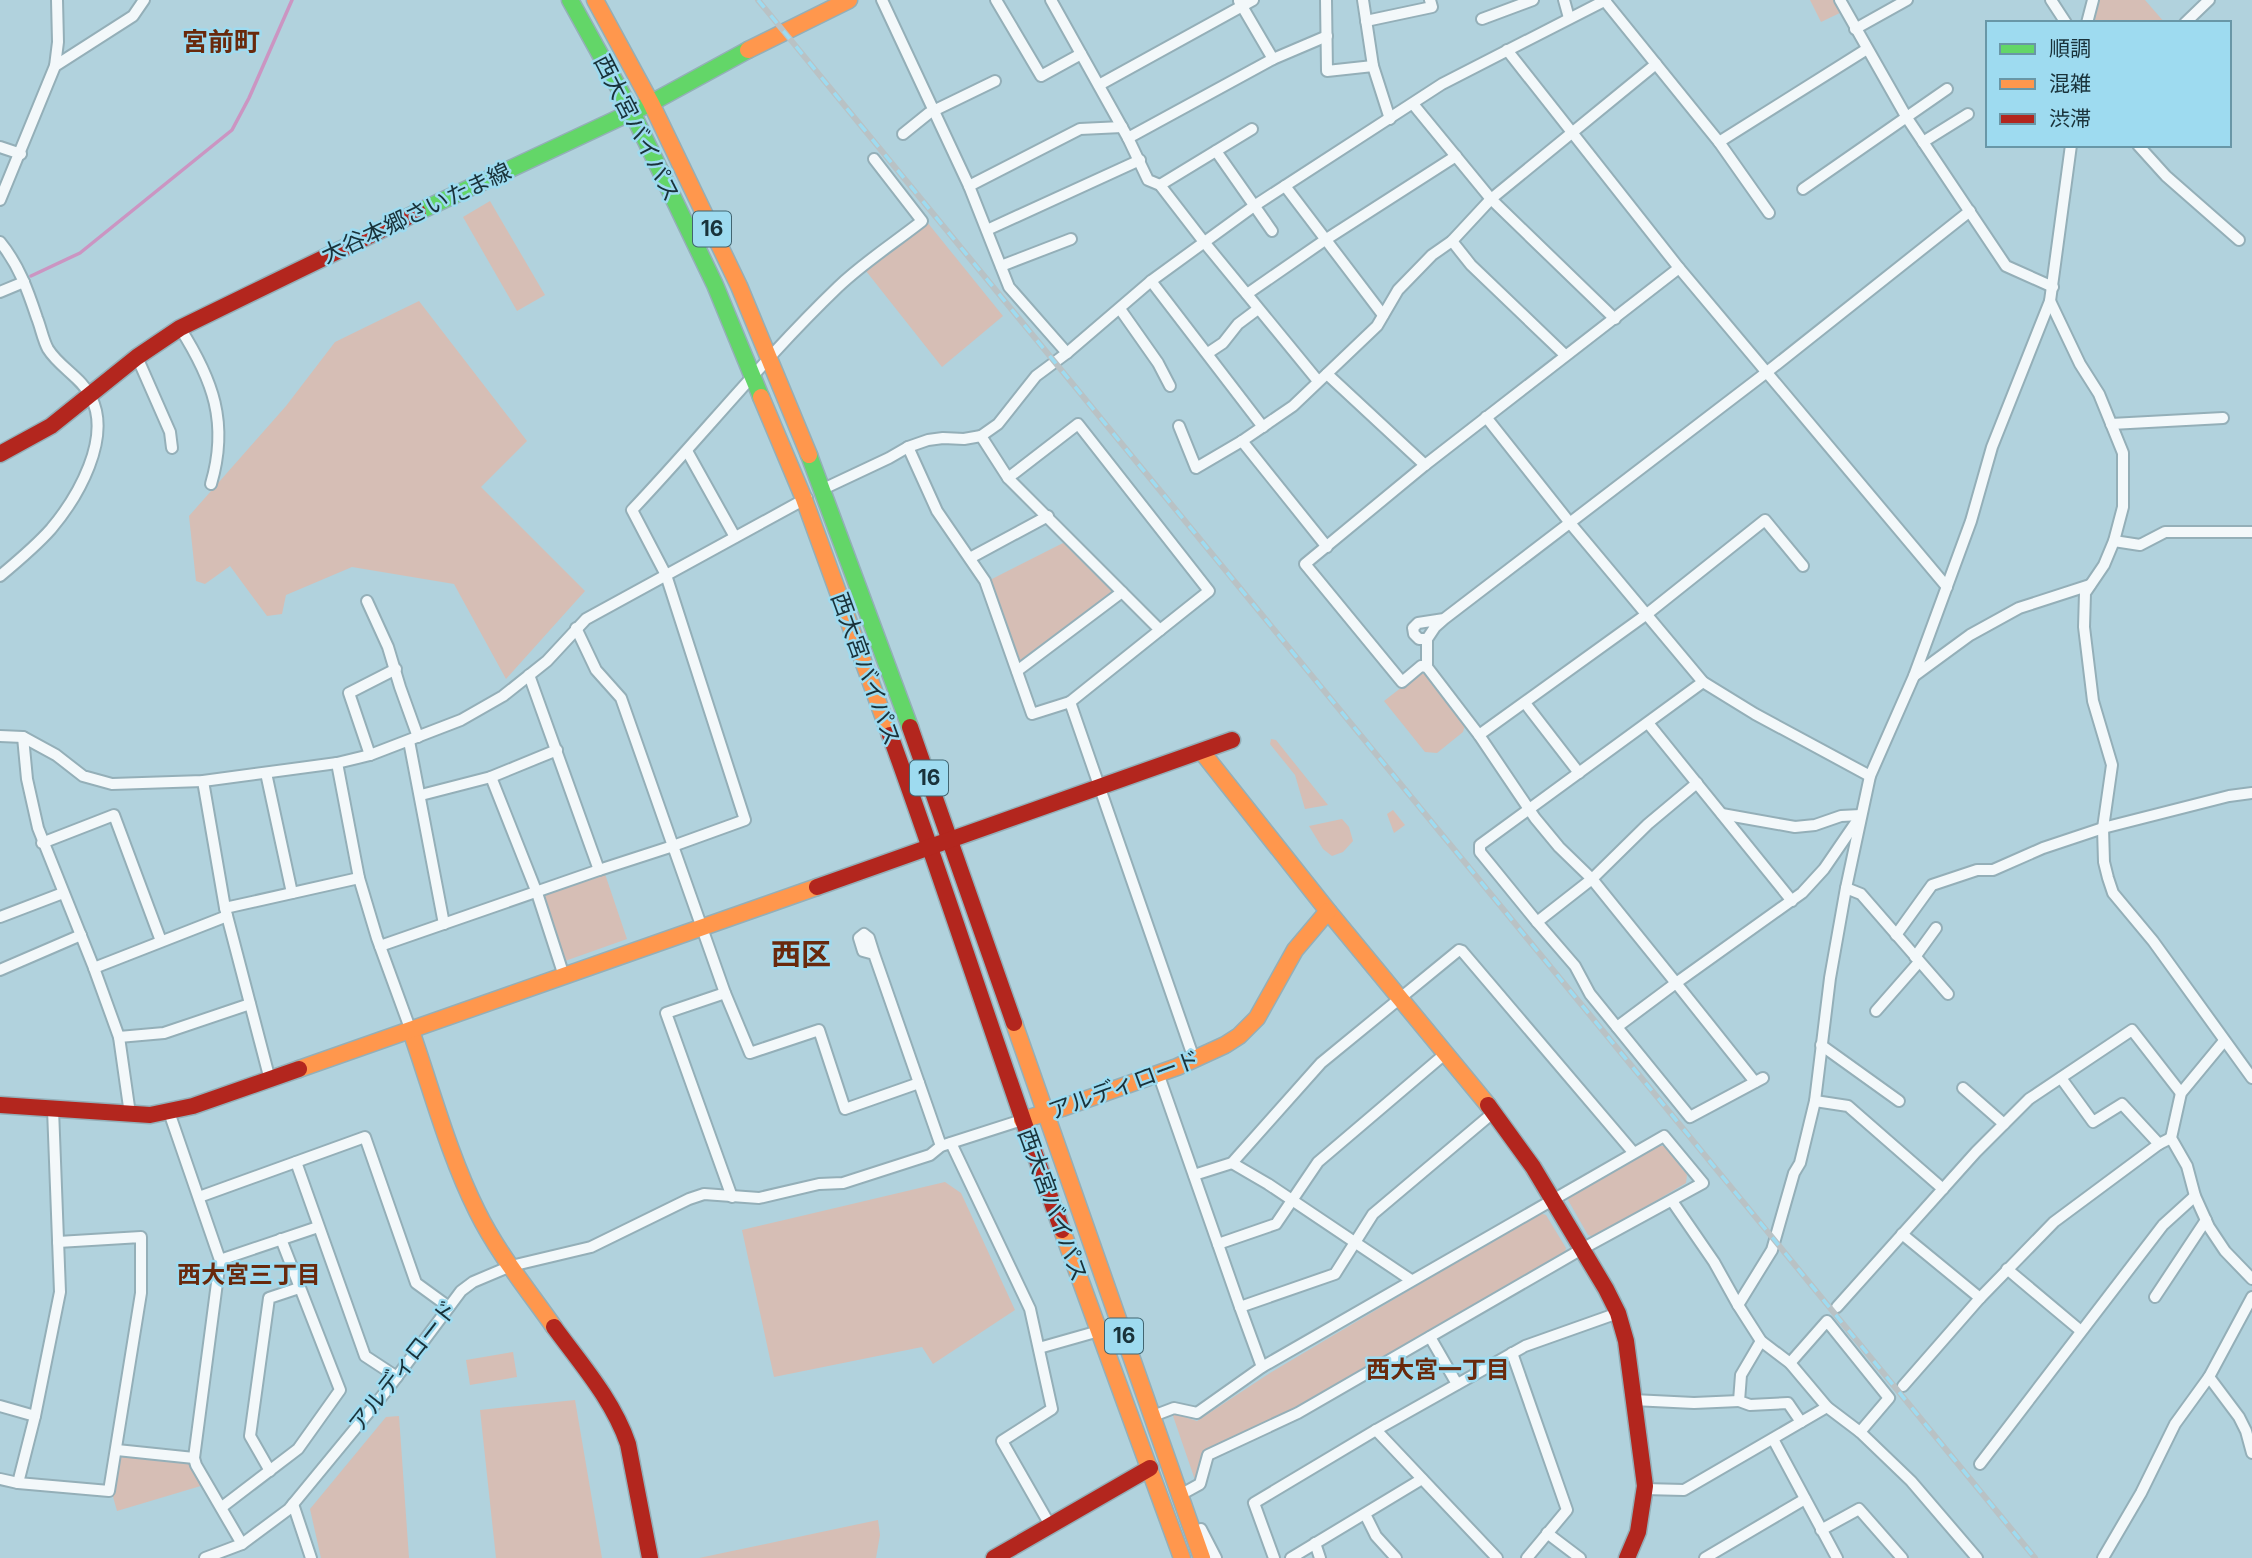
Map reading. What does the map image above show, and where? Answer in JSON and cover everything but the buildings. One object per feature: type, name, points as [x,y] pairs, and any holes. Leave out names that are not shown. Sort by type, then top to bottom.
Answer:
[{"type":"main road","name":"西大宮バイパス","points":[[570,0],[632,112],[715,285],[804,499],[930,848],[1022,1120],[1182,1558]]},
{"type":"main road","name":"西大宮バイパス","points":[[595,0],[651,103],[739,286],[823,489],[951,840],[1202,1558]]},
{"type":"main road","name":"大谷本郷さいたま線","points":[[0,454],[51,426],[137,357],[180,328],[339,249],[651,103],[784,31],[849,0]]},
{"type":"main road","points":[[0,1105],[150,1115],[169,1112],[411,1031],[1232,740]]},
{"type":"main road","points":[[1202,752],[1328,911],[1494,1112],[1528,1159],[1618,1313],[1626,1340],[1644,1489],[1639,1530],[1627,1558]]},
{"type":"main road","name":"アルディロード","points":[[1022,1120],[1158,1073],[1228,1044],[1251,1025],[1263,1010],[1300,941],[1328,911]]},
{"type":"main road","points":[[411,1031],[471,1200],[511,1266],[611,1406],[622,1427],[628,1444],[650,1558]]},
{"type":"main road","points":[[994,1558],[1150,1468]]},
{"type":"street","points":[[0,200],[55,66],[58,42],[57,0]]},
{"type":"street","points":[[55,66],[133,16],[145,0]]},
{"type":"street","points":[[882,0],[969,186],[1009,287],[1067,353]]},
{"type":"street","points":[[996,0],[1041,76],[1081,54]]},
{"type":"street","points":[[1051,0],[1140,160],[1148,180],[1160,185],[1258,309],[1322,377],[1424,465]]},
{"type":"street","points":[[1099,85],[1239,3],[1253,0]]},
{"type":"street","points":[[1326,0],[1327,71],[1373,66]]},
{"type":"street","points":[[1363,0],[1373,66],[1390,119]]},
{"type":"street","points":[[1366,21],[1432,7],[1430,0]]},
{"type":"street","points":[[1482,19],[1533,0]]},
{"type":"street","points":[[1564,0],[1569,18]]},
{"type":"street","points":[[0,736],[23,737],[56,755],[83,776],[112,784],[203,781],[337,763],[370,755],[478,711],[503,696],[547,661],[586,619],[804,499],[908,447],[928,440],[981,436],[998,424],[1036,376],[1151,281],[1254,206],[1442,85],[1605,0],[1719,142],[1769,213]]},
{"type":"street","points":[[1840,0],[1906,118],[2006,266],[2053,287]]},
{"type":"street","points":[[1855,29],[1907,0]]},
{"type":"street","points":[[2051,0],[2065,21]]},
{"type":"street","points":[[2088,21],[2093,0]]},
{"type":"street","points":[[2187,21],[2209,0]]},
{"type":"street","points":[[1239,3],[1273,59]]},
{"type":"street","points":[[1128,138],[1273,59],[1327,36]]},
{"type":"street","points":[[1719,142],[1867,49]]},
{"type":"street","points":[[1507,50],[1679,268],[1947,587]]},
{"type":"street","points":[[1180,426],[1196,468],[1293,406],[1377,326],[1398,290],[1432,255],[1452,242],[1491,199],[1656,64]]},
{"type":"street","points":[[902,134],[934,111],[995,81]]},
{"type":"street","points":[[1803,189],[1947,89]]},
{"type":"street","points":[[1413,104],[1491,199],[1615,319]]},
{"type":"street","points":[[1923,142],[1968,114]]},
{"type":"street","points":[[969,186],[1080,130],[1122,127]]},
{"type":"street","points":[[1160,185],[1252,129]]},
{"type":"street","points":[[0,147],[21,154]]},
{"type":"street","points":[[1738,1305],[1772,1250],[1794,1173],[1803,1152],[1815,1101],[1821,1045],[1846,888],[1870,776],[1914,676],[1970,520],[1992,447],[2050,301],[2071,147]]},
{"type":"street","points":[[2142,149],[2166,176],[2239,240]]},
{"type":"street","points":[[1216,151],[1272,231]]},
{"type":"street","points":[[1247,294],[1456,156]]},
{"type":"street","points":[[380,947],[745,820],[666,575],[632,510],[770,356],[840,285],[922,222],[874,159]]},
{"type":"street","points":[[987,230],[1140,160]]},
{"type":"street","points":[[1285,186],[1383,315]]},
{"type":"street","points":[[1703,682],[1528,809],[1480,845],[1480,852],[1575,966],[1590,994],[1690,1117],[1759,1080],[1592,879],[1559,847],[1528,809],[1479,735],[1427,667],[1427,639],[1444,619],[1767,372],[1970,211]]},
{"type":"street","points":[[1001,266],[1071,239]]},
{"type":"street","points":[[0,242],[11,256],[24,282],[48,349],[90,395],[96,411],[98,439],[90,464],[72,499],[52,528],[26,555],[0,576]]},
{"type":"street","points":[[1452,242],[1471,265],[1565,355]]},
{"type":"street","points":[[1427,667],[1421,666],[1402,682],[1305,564],[1424,465],[1679,268]]},
{"type":"street","points":[[1151,281],[1263,427]]},
{"type":"street","points":[[0,292],[24,282]]},
{"type":"street","points":[[2050,301],[2080,364],[2099,394],[2123,453],[2123,507],[2114,541],[2104,565],[2085,593],[2084,627],[2093,701],[2112,765],[2103,828],[2104,862],[2113,893],[2153,941],[2252,1078]]},
{"type":"street","points":[[1120,309],[1158,363],[1170,386]]},
{"type":"street","points":[[1208,353],[1223,343],[1238,324],[1258,309]]},
{"type":"street","points":[[180,328],[200,360],[212,389],[218,421],[217,462],[211,484]]},
{"type":"street","points":[[137,357],[170,432],[172,448]]},
{"type":"street","points":[[1486,416],[1570,523],[1703,682],[1755,714],[1870,776]]},
{"type":"street","points":[[2111,424],[2223,418]]},
{"type":"street","points":[[908,447],[937,511],[985,582],[1032,714],[1070,702],[1209,591],[1078,424],[1008,478]]},
{"type":"street","points":[[981,436],[1008,478],[1160,630]]},
{"type":"street","points":[[1242,441],[1327,547]]},
{"type":"street","points":[[687,451],[735,537]]},
{"type":"street","points":[[970,558],[1048,516]]},
{"type":"street","points":[[1479,735],[1647,614],[1765,520],[1803,566]]},
{"type":"street","points":[[2114,541],[2140,545],[2165,532],[2252,532]]},
{"type":"street","points":[[1914,676],[1970,635],[2019,608],[2091,585]]},
{"type":"street","points":[[1017,671],[1122,592]]},
{"type":"street","points":[[367,601],[396,668],[414,739],[444,924]]},
{"type":"street","points":[[1427,639],[1417,638],[1413,631],[1415,625],[1444,619]]},
{"type":"street","points":[[576,628],[596,670],[621,698],[702,928],[750,1053],[819,1030],[845,1109],[919,1083]]},
{"type":"street","points":[[370,755],[349,693],[396,668]]},
{"type":"street","points":[[530,675],[600,870]]},
{"type":"street","points":[[1070,702],[1194,1059]]},
{"type":"street","points":[[1525,703],[1579,773]]},
{"type":"street","points":[[1648,723],[1792,901]]},
{"type":"street","points":[[23,737],[27,779],[42,843],[81,935],[119,1037],[130,1114]]},
{"type":"street","points":[[421,795],[491,777],[558,750]]},
{"type":"street","points":[[337,763],[359,878],[380,947],[411,1031]]},
{"type":"street","points":[[267,773],[292,893]]},
{"type":"street","points":[[491,777],[537,893],[564,976]]},
{"type":"street","points":[[203,781],[226,912],[270,1080]]},
{"type":"street","points":[[1537,922],[1592,879],[1648,824],[1697,783]]},
{"type":"street","points":[[1896,936],[1932,885],[1977,870],[1993,870],[2043,848],[2103,828],[2229,796],[2252,793]]},
{"type":"street","points":[[1722,814],[1796,827],[1815,825],[1841,816],[1861,815]]},
{"type":"street","points":[[42,843],[114,815],[162,941]]},
{"type":"street","points":[[1617,1027],[1792,901],[1824,869],[1861,815]]},
{"type":"street","points":[[94,968],[226,912],[359,878]]},
{"type":"street","points":[[1846,888],[1861,894],[1948,995]]},
{"type":"street","points":[[0,917],[63,892]]},
{"type":"street","points":[[1876,1011],[1917,960],[1936,928]]},
{"type":"street","points":[[0,970],[81,935]]},
{"type":"street","points":[[1194,1175],[1232,1163],[1321,1063],[1459,950],[1633,1152]]},
{"type":"street","points":[[874,954],[919,1083],[946,1145],[1030,1309],[1052,1409],[1002,1441],[1050,1525]]},
{"type":"street","points":[[726,993],[666,1013],[732,1197]]},
{"type":"street","points":[[119,1037],[164,1033],[250,1004]]},
{"type":"street","points":[[1837,1307],[1943,1189],[2029,1099],[2132,1030],[2181,1093]]},
{"type":"street","points":[[2224,1041],[2181,1093],[2171,1138],[2186,1166],[2206,1220],[2225,1251],[2252,1279]]},
{"type":"street","points":[[1821,1045],[1899,1101]]},
{"type":"street","points":[[1218,1244],[1276,1224],[1318,1162],[1446,1053]]},
{"type":"street","points":[[1158,1073],[1262,1367]]},
{"type":"street","points":[[2061,1078],[2093,1122],[2122,1104],[2159,1144]]},
{"type":"street","points":[[1962,1088],[2004,1124]]},
{"type":"street","points":[[1815,1101],[1848,1106],[1943,1189]]},
{"type":"street","points":[[18,1483],[35,1416],[60,1292],[53,1110]]},
{"type":"street","points":[[169,1112],[220,1260],[194,1458],[242,1544]]},
{"type":"street","points":[[1240,1307],[1335,1274],[1373,1214],[1494,1112]]},
{"type":"street","name":"アルディロード","points":[[205,1558],[242,1544],[293,1504],[397,1377],[461,1291],[473,1282],[511,1266],[591,1247],[704,1194],[759,1198],[819,1185],[843,1183],[930,1155],[946,1145],[1022,1120]]},
{"type":"street","points":[[1153,1416],[1174,1408],[1197,1413],[1262,1367],[1664,1136],[1703,1183],[1582,1249],[1298,1413],[1208,1455],[1200,1484],[1180,1495]]},
{"type":"street","points":[[199,1197],[365,1137],[415,1283],[449,1307]]},
{"type":"street","points":[[1903,1386],[1980,1298],[2054,1222],[2159,1144],[2171,1138]]},
{"type":"street","points":[[296,1162],[365,1356],[397,1377]]},
{"type":"street","points":[[1232,1163],[1412,1280]]},
{"type":"street","points":[[1980,1464],[2163,1224],[2195,1196]]},
{"type":"street","points":[[1672,1201],[1714,1262],[1761,1340],[1790,1363],[1827,1407],[1860,1432],[1911,1481],[1977,1558]]},
{"type":"street","points":[[2155,1297],[2206,1220]]},
{"type":"street","points":[[220,1260],[318,1227]]},
{"type":"street","points":[[1902,1234],[1980,1298]]},
{"type":"street","points":[[0,1479],[109,1491],[141,1293],[141,1237],[58,1242]]},
{"type":"street","points":[[222,1507],[298,1449],[340,1391],[281,1240]]},
{"type":"street","points":[[2007,1269],[2081,1331]]},
{"type":"street","points":[[270,1471],[250,1436],[269,1298],[299,1288]]},
{"type":"street","points":[[2103,1558],[2141,1493],[2175,1423],[2209,1377],[2252,1297]]},
{"type":"street","points":[[1273,1558],[1254,1503],[1525,1346],[1618,1313]]},
{"type":"street","points":[[1790,1363],[1827,1321],[1889,1398],[1860,1432]]},
{"type":"street","points":[[1039,1349],[1099,1331]]},
{"type":"street","points":[[1430,1337],[1457,1384]]},
{"type":"street","points":[[1739,1401],[1741,1375],[1761,1340]]},
{"type":"street","points":[[1512,1353],[1567,1510],[1527,1558]]},
{"type":"street","points":[[2209,1377],[2249,1432],[2252,1453]]},
{"type":"street","points":[[1633,1400],[1694,1403],[1739,1401],[1750,1405],[1788,1403],[1801,1422]]},
{"type":"street","points":[[0,1406],[35,1416]]},
{"type":"street","points":[[1644,1489],[1684,1490],[1827,1407]]},
{"type":"street","points":[[1376,1430],[1497,1558]]},
{"type":"street","points":[[1773,1439],[1837,1558]]},
{"type":"street","points":[[117,1450],[194,1458]]},
{"type":"street","points":[[1291,1558],[1422,1479]]},
{"type":"street","points":[[1705,1558],[1805,1499]]},
{"type":"street","points":[[293,1504],[311,1558]]},
{"type":"street","points":[[1821,1530],[1859,1509],[1902,1558]]},
{"type":"street","points":[[1365,1514],[1376,1536],[1396,1558]]},
{"type":"street","points":[[1189,1519],[1200,1527],[1216,1558]]},
{"type":"street","points":[[1547,1533],[1580,1558]]},
{"type":"street","points":[[1315,1544],[1320,1558]]},
{"type":"shaded area","points":[[1810,0],[1835,0],[1842,12],[1821,22]]},
{"type":"shaded area","points":[[2096,0],[2145,0],[2163,21],[2091,21]]},
{"type":"shaded area","points":[[490,201],[545,295],[517,311],[463,217]]},
{"type":"shaded area","points":[[927,222],[1003,316],[942,367],[866,271]]},
{"type":"shaded area","points":[[419,301],[527,441],[481,487],[585,591],[506,679],[454,584],[352,567],[286,595],[282,614],[267,616],[230,566],[205,584],[196,581],[189,516],[286,406],[335,342]]},
{"type":"shaded area","points":[[1067,541],[1111,590],[1113,596],[1020,664],[990,580]]},
{"type":"shaded area","points":[[1420,673],[1427,675],[1465,725],[1463,732],[1437,753],[1425,752],[1384,701]]},
{"type":"shaded area","points":[[1271,739],[1276,740],[1328,805],[1305,809],[1295,775],[1270,744]]},
{"type":"shaded area","points":[[1393,810],[1405,825],[1394,833],[1387,814]]},
{"type":"shaded area","points":[[1342,819],[1349,827],[1353,841],[1343,852],[1332,856],[1323,849],[1309,826]]},
{"type":"shaded area","points":[[605,874],[627,939],[565,961],[542,896]]},
{"type":"shaded area","points":[[1655,1146],[1665,1146],[1687,1175],[1686,1183],[1595,1237],[1588,1235],[1568,1200],[1572,1193]]},
{"type":"shaded area","points":[[945,1182],[961,1193],[1015,1310],[933,1364],[922,1347],[774,1377],[742,1230]]},
{"type":"shaded area","points":[[1539,1213],[1546,1215],[1566,1248],[1564,1255],[1292,1411],[1204,1451],[1195,1480],[1172,1413],[1197,1421],[1270,1373]]},
{"type":"shaded area","points":[[513,1352],[517,1377],[470,1385],[466,1360]]},
{"type":"shaded area","points":[[575,1400],[602,1558],[496,1558],[480,1410]]},
{"type":"shaded area","points":[[399,1416],[409,1558],[321,1558],[310,1509],[386,1417]]},
{"type":"shaded area","points":[[124,1455],[184,1460],[191,1464],[204,1485],[117,1511],[112,1493],[118,1458]]},
{"type":"shaded area","points":[[878,1520],[880,1535],[876,1558],[699,1558]]},
{"type":"waterway","points":[[31,276],[80,253],[232,130],[292,0]]},
{"type":"railway","points":[[758,0],[2035,1558]]},
{"type":"traffic: fast","points":[[570,0],[632,112],[715,285],[761,397]]},
{"type":"traffic: fast","points":[[418,212],[651,103],[748,50]]},
{"type":"traffic: fast","points":[[809,455],[910,727]]},
{"type":"traffic: slow","points":[[595,0],[651,103],[739,286],[809,455]]},
{"type":"traffic: slow","points":[[748,50],[849,0]]},
{"type":"traffic: slow","points":[[761,397],[804,499],[890,735]]},
{"type":"traffic: slow","points":[[1202,752],[1328,911],[1488,1105]]},
{"type":"traffic: slow","points":[[299,1069],[817,887]]},
{"type":"traffic: slow","points":[[1022,1120],[1177,1067],[1239,1036],[1257,1018],[1295,950],[1328,911]]},
{"type":"traffic: slow","points":[[1014,1023],[1202,1558]]},
{"type":"traffic: slow","points":[[411,1031],[449,1145],[477,1211],[503,1256],[554,1327]]},
{"type":"traffic: slow","points":[[1062,1230],[1182,1558]]},
{"type":"traffic: jam","points":[[0,454],[51,426],[137,357],[180,328],[418,212]]},
{"type":"traffic: jam","points":[[910,727],[1014,1023]]},
{"type":"traffic: jam","points":[[890,735],[1062,1230]]},
{"type":"traffic: jam","points":[[817,887],[1232,740]]},
{"type":"traffic: jam","points":[[0,1105],[150,1115],[193,1106],[299,1069]]},
{"type":"traffic: jam","points":[[1488,1105],[1533,1167],[1618,1313],[1626,1341],[1645,1486],[1638,1532],[1627,1558]]},
{"type":"traffic: jam","points":[[554,1327],[596,1383],[622,1428],[628,1444],[650,1558]]},
{"type":"traffic: jam","points":[[994,1558],[1150,1468]]},
{"type":"district","name":"宮前町","points":[[221,42]]},
{"type":"district","name":"西区","points":[[801,955]]},
{"type":"district","name":"西大宮三丁目","points":[[249,1275]]},
{"type":"district","name":"西大宮一丁目","points":[[1438,1370]]}]
